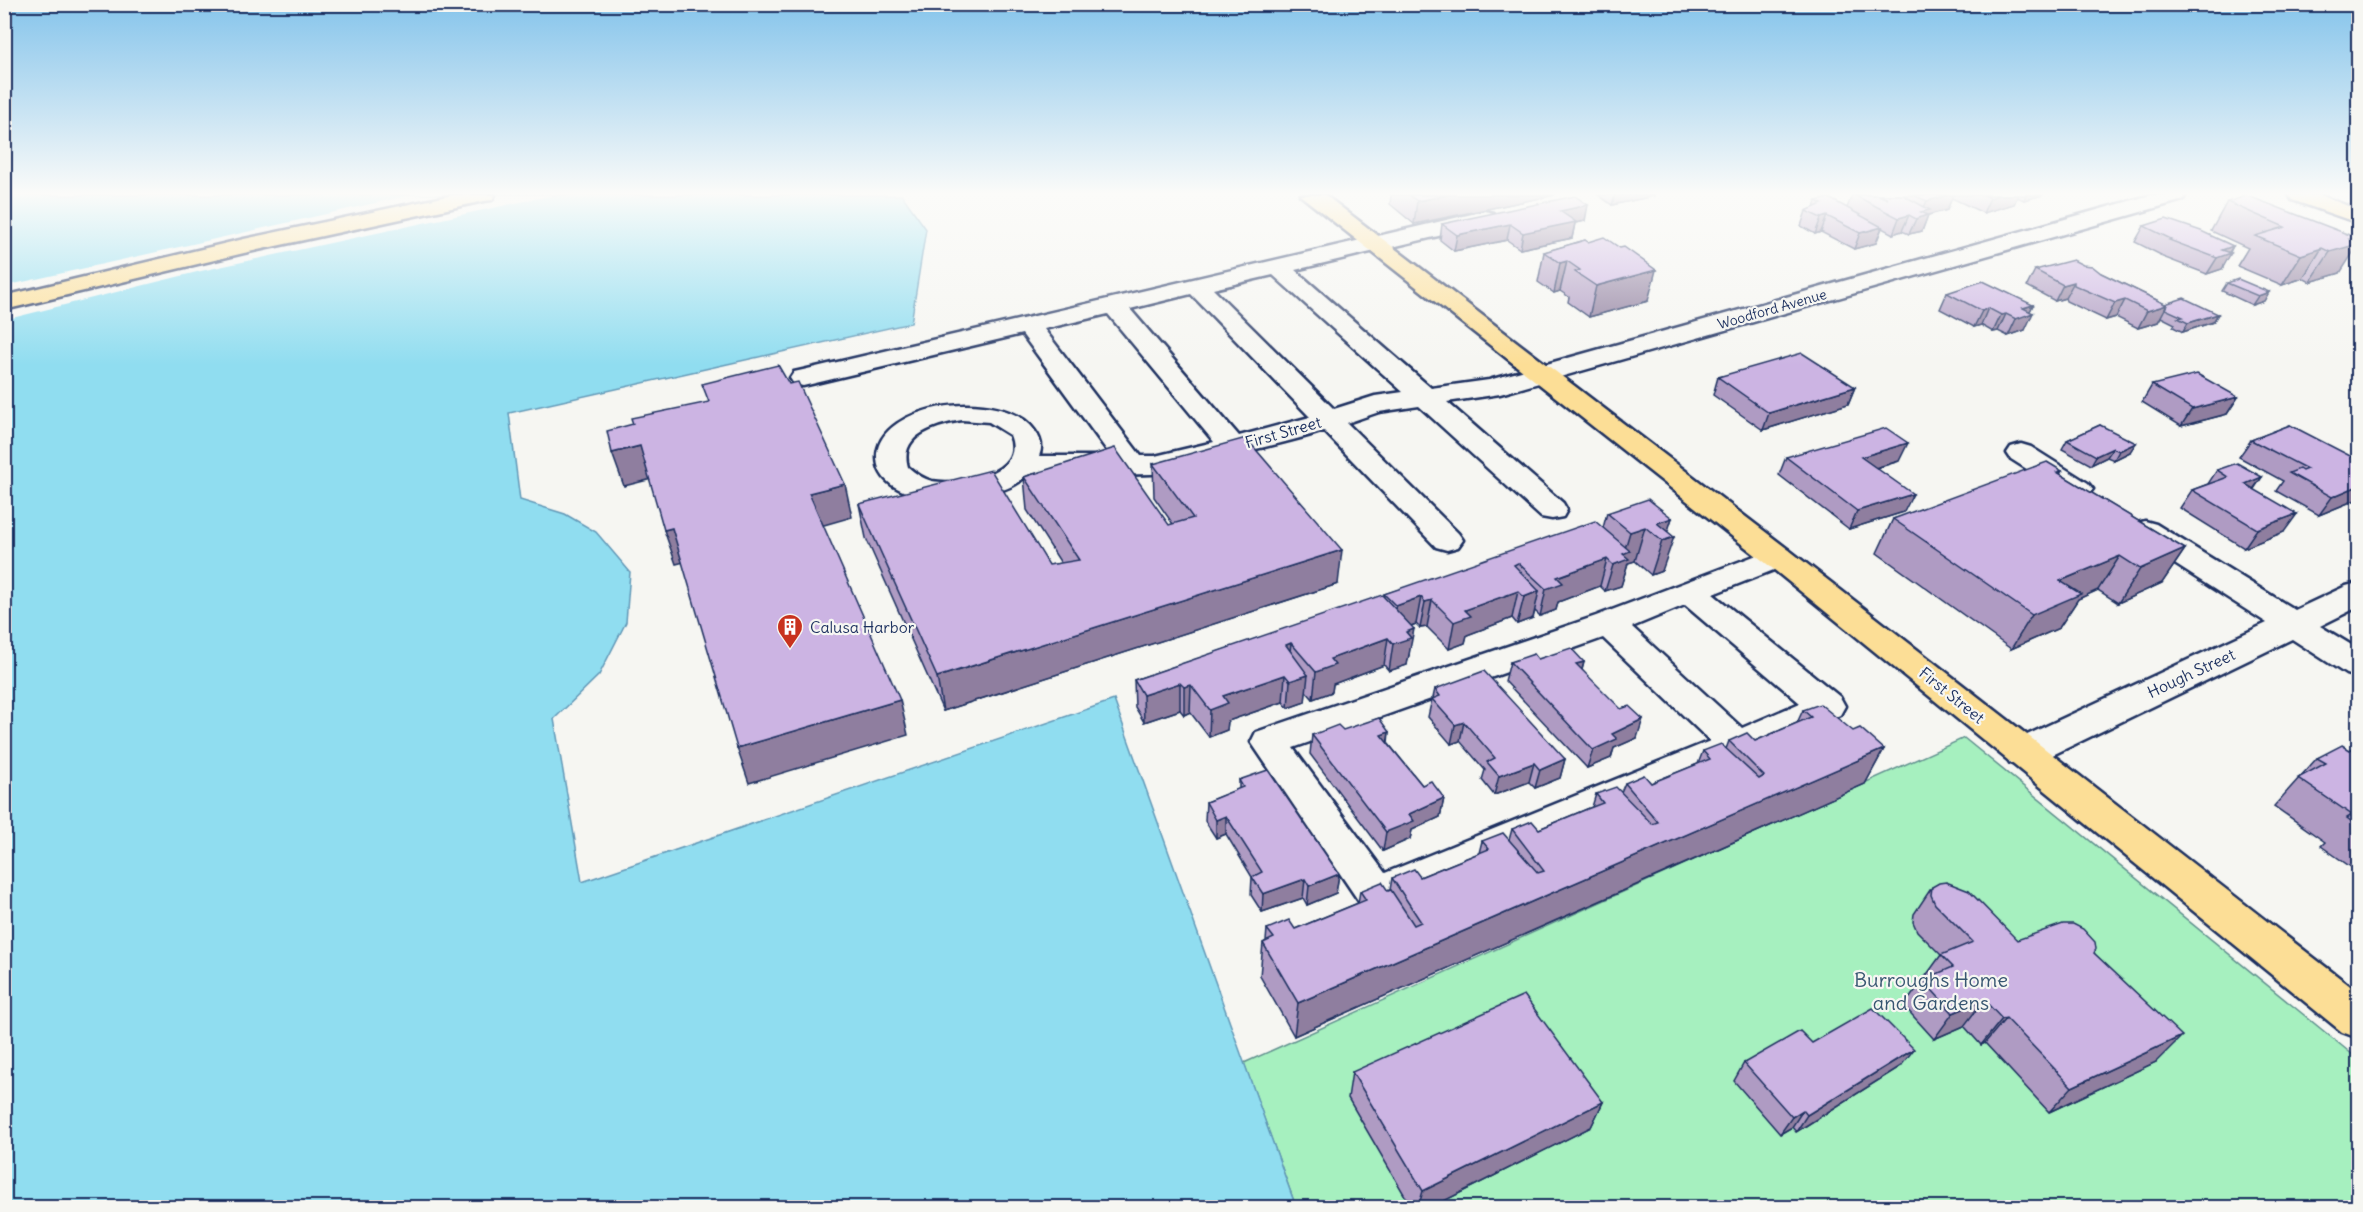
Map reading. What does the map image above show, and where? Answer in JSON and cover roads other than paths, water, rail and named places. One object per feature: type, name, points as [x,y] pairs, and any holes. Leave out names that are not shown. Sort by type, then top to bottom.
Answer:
[{"type":"main road","points":[[4,303],[221,252]]},
{"type":"main road","name":"First Street","points":[[1382,252],[1779,556],[2023,753],[2358,1018]]},
{"type":"street","points":[[803,378],[1345,252]]},
{"type":"street","name":"Woodford Avenue","points":[[1542,375],[1976,252]]},
{"type":"street","points":[[1278,267],[1552,510]]},
{"type":"street","points":[[1197,286],[1447,540]]},
{"type":"street","points":[[1114,305],[1233,446]]},
{"type":"street","points":[[1028,325],[1133,466]]},
{"type":"street","name":"First Street","points":[[1021,465],[1155,465],[1233,446],[1375,404],[1491,388],[1542,375]]},
{"type":"street","points":[[2021,453],[2358,665]]},
{"type":"street","points":[[1689,591],[1827,706],[1377,894],[1269,742],[1608,624],[1689,591],[1779,556]]},
{"type":"street","name":"Hough Street","points":[[2023,753],[2358,594]]},
{"type":"street","points":[[1608,624],[1737,745]]},
{"type":"water","points":[[5,252],[922,252],[911,323],[509,413],[520,500],[565,514],[596,532],[630,572],[626,622],[599,675],[554,719],[582,882],[1114,700],[1296,1207],[5,1208]]},
{"type":"place","name":"Calusa Harbor","points":[[790,650]]},
{"type":"park label","name":"Burroughs Home and Gardens","points":[[1931,990]]}]
